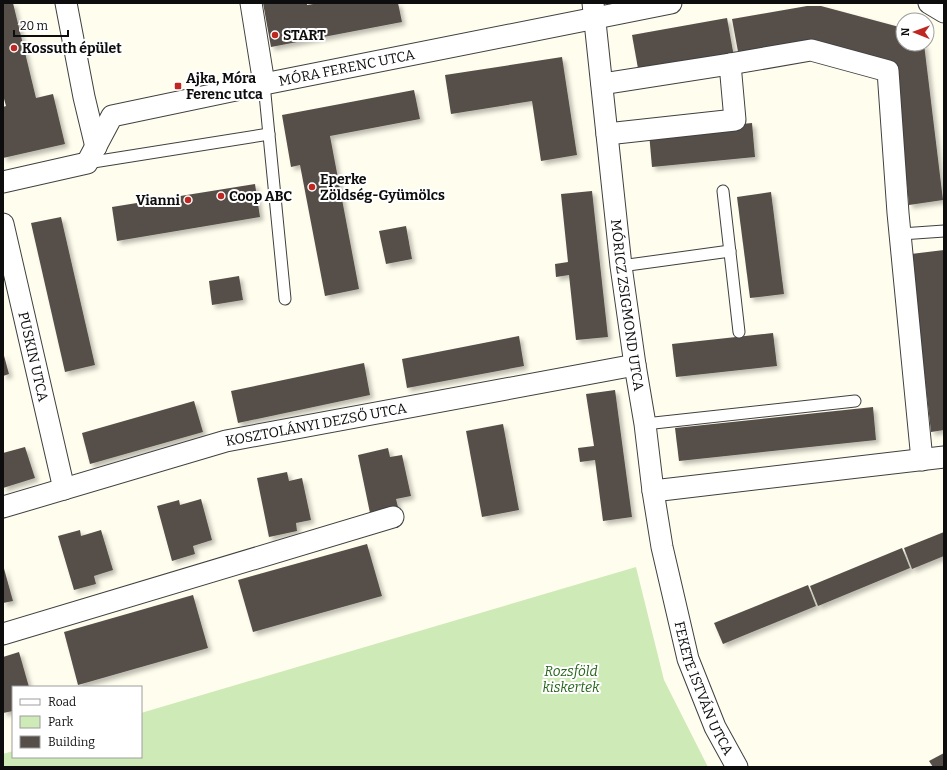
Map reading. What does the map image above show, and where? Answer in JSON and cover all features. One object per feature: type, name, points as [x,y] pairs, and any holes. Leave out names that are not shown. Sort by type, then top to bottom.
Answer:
[{"type":"street","points":[[3,182],[91,155],[84,97],[66,3]]},
{"type":"street","points":[[251,3],[264,84]]},
{"type":"street","name":"MÓRA FERENC UTCA","points":[[91,155],[112,116],[264,84],[594,10],[671,3]]},
{"type":"street","points":[[929,3],[944,12]]},
{"type":"street","name":"MÓRICZ ZSIGMOND UTCA","points":[[594,10],[621,266],[634,365],[645,424],[652,491],[675,606]]},
{"type":"street","points":[[602,84],[811,50],[888,71],[901,234],[922,460]]},
{"type":"street","points":[[607,134],[735,120],[730,64]]},
{"type":"street","name":"PUSKIN UTCA","points":[[3,224],[64,489]]},
{"type":"street","name":"KOSZTOLÁNYI DEZSŐ UTCA","points":[[3,507],[226,441],[634,365]]},
{"type":"street","points":[[652,491],[944,457]]},
{"type":"street","points":[[3,634],[393,517]]},
{"type":"street","name":"FEKETE ISTVÁN UTCA","points":[[675,606],[688,659],[715,727],[737,767]]},
{"type":"lane","points":[[264,84],[285,299]]},
{"type":"lane","points":[[91,155],[269,134]]},
{"type":"lane","points":[[723,191],[739,332]]},
{"type":"lane","points":[[901,234],[944,231]]},
{"type":"lane","points":[[621,266],[730,251]]},
{"type":"lane","points":[[645,424],[855,401]]},
{"type":"green space","name":"Rozsföld kiskertek","points":[[636,567],[664,680],[708,767],[3,767],[3,754],[12,751],[12,758],[142,758],[142,713]]},
{"type":"building","name":"Kossuth épület","points":[[3,3],[13,3],[36,98],[53,94],[65,144],[3,158],[3,107],[6,106],[3,95]]},
{"type":"building","points":[[263,3],[307,3],[307,5],[319,3],[398,3],[402,22],[271,47]]},
{"type":"building","points":[[807,6],[821,6],[895,26],[895,52],[925,52],[943,200],[909,205],[895,66],[823,44],[739,57],[732,19]]},
{"type":"building","points":[[727,18],[734,57],[639,74],[632,35]]},
{"type":"building","points":[[562,57],[577,155],[541,161],[532,101],[451,114],[445,75]]},
{"type":"building","points":[[414,90],[420,119],[330,136],[359,289],[325,296],[300,165],[291,167],[282,115]]},
{"type":"building","points":[[752,123],[755,157],[652,167],[649,133]]},
{"type":"building","points":[[255,184],[260,217],[117,241],[112,207]]},
{"type":"building","points":[[592,191],[608,337],[576,340],[569,275],[556,277],[555,264],[568,262],[561,194]]},
{"type":"building","points":[[771,192],[784,294],[750,298],[737,197]]},
{"type":"building","points":[[61,217],[95,365],[65,372],[31,223]]},
{"type":"building","points":[[406,226],[412,259],[386,264],[379,231]]},
{"type":"building","points":[[944,250],[944,430],[931,432],[911,254]]},
{"type":"building","points":[[239,276],[243,300],[212,305],[209,281]]},
{"type":"building","points":[[773,333],[777,366],[676,377],[672,344]]},
{"type":"building","points":[[519,336],[524,366],[407,388],[402,359]]},
{"type":"building","points":[[3,352],[9,374],[3,376]]},
{"type":"building","points":[[364,363],[370,395],[238,423],[231,391]]},
{"type":"building","points":[[615,390],[632,517],[603,521],[595,460],[580,462],[578,448],[594,446],[586,394]]},
{"type":"building","points":[[194,401],[203,432],[90,464],[82,433]]},
{"type":"building","points":[[873,407],[876,440],[679,461],[675,428]]},
{"type":"building","points":[[503,424],[519,510],[482,517],[466,431]]},
{"type":"building","points":[[25,447],[35,478],[3,488],[3,453]]},
{"type":"building","points":[[388,448],[390,457],[402,455],[411,496],[396,499],[398,507],[370,513],[358,455]]},
{"type":"building","points":[[287,472],[289,481],[302,478],[311,520],[296,523],[297,531],[269,537],[257,478]]},
{"type":"building","points":[[201,499],[212,540],[193,546],[195,554],[172,561],[157,506],[179,500],[180,505]]},
{"type":"building","points":[[80,530],[81,536],[101,530],[113,570],[94,576],[96,584],[74,590],[58,536]]},
{"type":"building","points":[[944,532],[944,556],[912,569],[904,548]]},
{"type":"building","points":[[367,544],[382,596],[253,632],[238,580]]},
{"type":"building","points":[[902,548],[910,568],[818,606],[810,586]]},
{"type":"building","points":[[3,565],[13,601],[3,603]]},
{"type":"building","points":[[808,585],[816,606],[723,644],[714,623]]},
{"type":"building","points":[[193,595],[208,648],[78,685],[64,632]]},
{"type":"building","points":[[19,652],[29,686],[12,686],[12,711],[3,713],[3,657]]},
{"type":"building","points":[[944,753],[944,767],[933,767],[929,761]]},
{"type":"place","name":"START","points":[[275,35]]},
{"type":"place","name":"Kossuth épület","points":[[14,48]]},
{"type":"place","name":"Ajka, Móra Ferenc utca","points":[[178,86]]},
{"type":"place","name":"Eperke Zöldség-Gyümölcs","points":[[312,187]]},
{"type":"place","name":"Coop ABC","points":[[221,196]]},
{"type":"place","name":"Vianni","points":[[188,200]]}]
